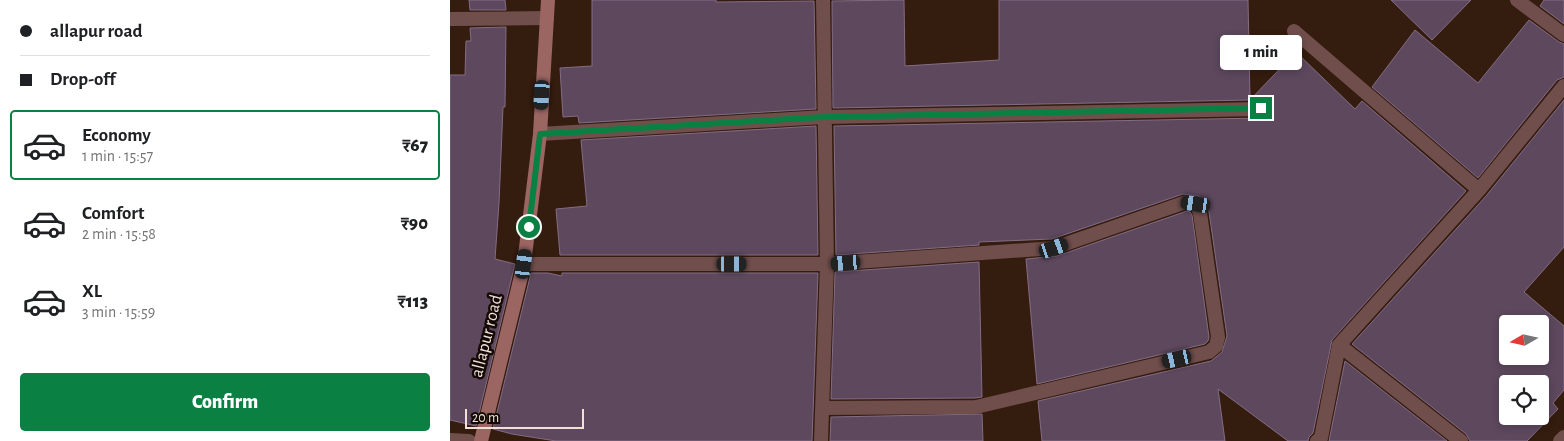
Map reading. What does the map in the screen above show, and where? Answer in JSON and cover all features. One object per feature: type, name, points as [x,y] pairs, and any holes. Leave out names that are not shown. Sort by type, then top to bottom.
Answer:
[{"type":"main road","name":"allapur road","points":[[481,441],[524,264],[540,134],[548,0]]},
{"type":"street","points":[[821,441],[827,264],[823,0]]},
{"type":"street","points":[[1517,0],[1564,35]]},
{"type":"street","points":[[450,19],[547,18]]},
{"type":"street","points":[[1294,31],[1479,190]]},
{"type":"street","points":[[1317,441],[1321,438],[1339,345],[1479,190],[1564,86]]},
{"type":"street","points":[[540,134],[824,117],[1261,108]]},
{"type":"street","points":[[524,264],[827,264],[1054,248],[1186,202],[1196,204],[1200,213],[1218,337],[1216,346],[1209,352],[976,407],[823,408]]},
{"type":"street","points":[[1339,345],[1461,441]]},
{"type":"street","points":[[1560,441],[1564,437]]},
{"type":"street","points":[[450,440],[468,441]]},
{"type":"building","points":[[469,0],[505,0],[506,10],[470,10]]},
{"type":"building","points":[[592,0],[814,1],[816,109],[579,123],[578,116],[563,117],[560,68],[592,66]]},
{"type":"building","points":[[904,0],[905,66],[999,60],[999,0],[1248,0],[1250,100],[833,108],[832,1]]},
{"type":"building","points":[[1391,0],[1471,0],[1432,40]]},
{"type":"building","points":[[1544,0],[1564,0],[1564,24],[1540,6]]},
{"type":"building","points":[[1529,20],[1564,44],[1564,77],[1557,80],[1478,178],[1372,87],[1415,30],[1478,83]]},
{"type":"building","points":[[506,27],[505,107],[503,107],[495,259],[515,264],[476,426],[450,420],[450,75],[465,75],[466,41],[471,41],[470,28]]},
{"type":"building","points":[[1296,52],[1355,109],[1362,101],[1466,191],[1332,340],[1313,433],[1308,441],[1288,441],[1218,389],[1225,441],[1042,441],[1038,401],[1211,361],[1222,352],[1227,336],[1209,212],[1204,200],[1198,196],[1183,194],[1052,239],[979,242],[979,245],[836,255],[834,126],[1262,118],[1269,113],[1268,104],[1261,100],[1250,100]]},
{"type":"building","points":[[1564,100],[1564,247],[1524,292],[1564,326],[1564,390],[1553,403],[1558,409],[1549,418],[1549,375],[1499,375],[1499,425],[1542,425],[1527,441],[1470,441],[1466,434],[1352,344],[1486,196]]},
{"type":"building","points":[[816,126],[818,255],[560,255],[556,209],[587,206],[581,140]]},
{"type":"building","points":[[1187,211],[1192,215],[1208,341],[1205,344],[1037,384],[1026,259],[1057,256]]},
{"type":"building","points":[[979,262],[982,397],[831,399],[835,272]]},
{"type":"building","points":[[531,273],[548,273],[562,276],[562,273],[818,273],[812,441],[556,441],[493,429]]},
{"type":"building","points":[[1345,361],[1447,441],[1329,441]]},
{"type":"building","points":[[982,414],[983,441],[830,441],[831,417]]},
{"type":"route","points":[[529,227],[540,134],[824,117],[1261,108]]}]
